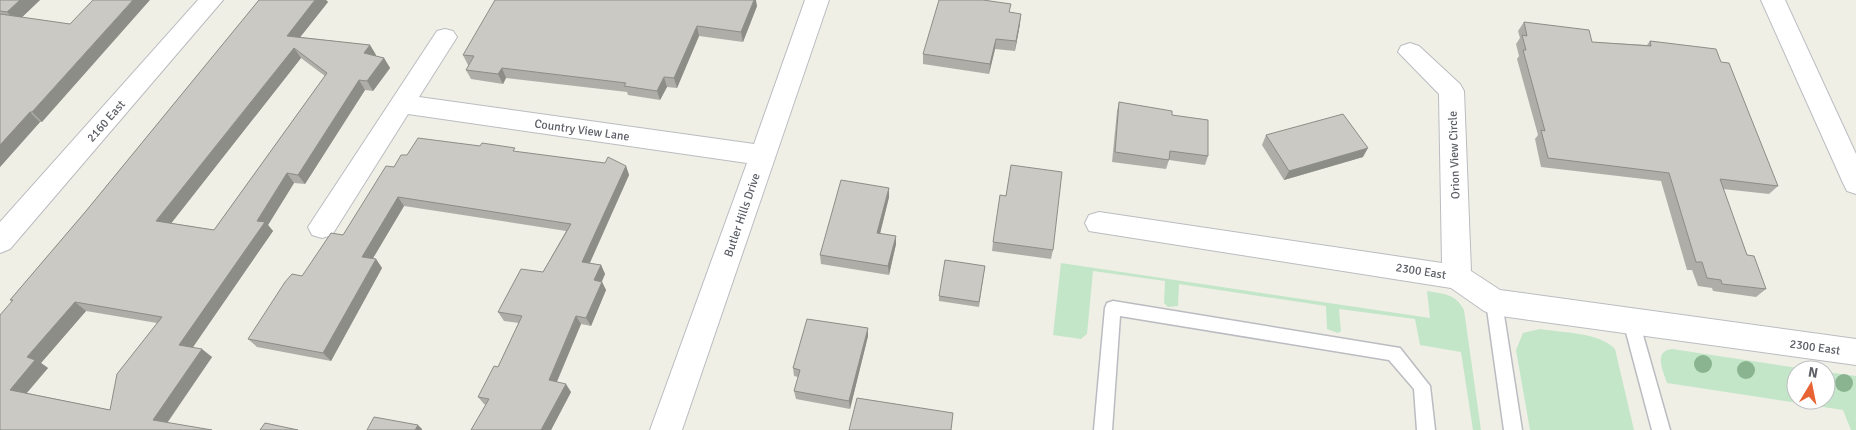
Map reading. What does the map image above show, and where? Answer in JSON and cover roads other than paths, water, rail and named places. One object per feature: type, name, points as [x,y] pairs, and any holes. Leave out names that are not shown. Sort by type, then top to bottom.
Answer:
[{"type":"street","name":"2160 East","points":[[0,241],[211,0]]},
{"type":"street","name":"Butler Hills Drive","points":[[666,430],[817,0]]},
{"type":"street","points":[[1773,0],[1856,183]]},
{"type":"street","points":[[322,227],[445,37]]},
{"type":"street","name":"Orion View Circle","points":[[1410,52],[1451,91],[1457,277]]},
{"type":"street","name":"Country View Lane","points":[[401,104],[763,155]]},
{"type":"street","name":"2300 East","points":[[1099,223],[1457,277],[1494,302],[1856,352]]},
{"type":"lane","points":[[1494,302],[1513,430]]},
{"type":"lane","points":[[1103,430],[1113,308],[1394,353],[1422,386],[1426,430]]},
{"type":"lane","points":[[1630,321],[1661,430]]}]
